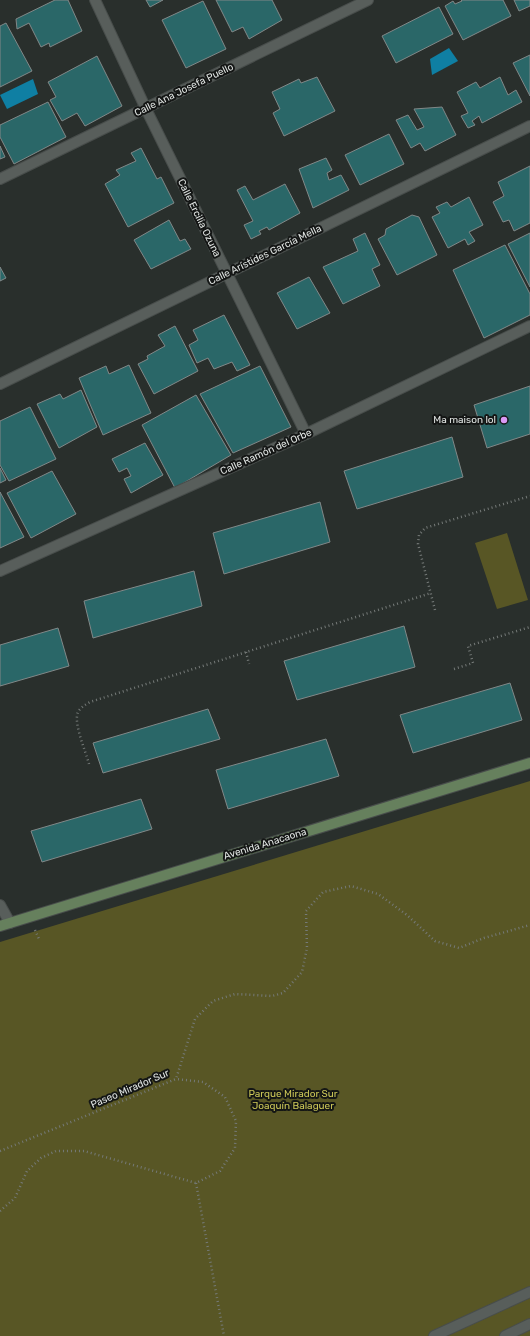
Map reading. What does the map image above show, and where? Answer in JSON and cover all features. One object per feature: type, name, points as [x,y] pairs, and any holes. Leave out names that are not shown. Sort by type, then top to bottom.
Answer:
[{"type":"main road","name":"Avenida Anacaona","points":[[5,924],[530,763]]},
{"type":"street","name":"Calle Ercilia Ozuna","points":[[95,0],[146,109],[306,434]]},
{"type":"street","name":"Calle Ana Josefa Puello","points":[[0,179],[368,0]]},
{"type":"street","name":"Calle Arístides García Mella","points":[[0,384],[530,126]]},
{"type":"street","name":"Calle Ramón del Orbe","points":[[0,571],[306,434],[530,326]]},
{"type":"street","points":[[0,905],[5,924]]},
{"type":"street","points":[[434,1336],[530,1292]]},
{"type":"street","points":[[505,1336],[530,1324]]},
{"type":"path","points":[[435,610],[418,544],[419,535],[425,528],[530,496]]},
{"type":"path","points":[[89,764],[76,722],[77,714],[82,706],[90,702],[431,593]]},
{"type":"path","points":[[454,669],[472,663],[468,646],[530,628]]},
{"type":"path","points":[[246,652],[249,664]]},
{"type":"path","name":"Paseo Mirador Sur","points":[[0,1151],[176,1079],[184,1051],[196,1019],[213,1000],[236,994],[272,996],[283,993],[302,972],[307,948],[306,911],[323,892],[351,886],[378,894],[407,915],[435,941],[459,948],[484,938],[530,925]]},
{"type":"path","points":[[0,1211],[15,1198],[27,1171],[41,1158],[56,1151],[84,1152],[196,1183],[220,1171],[234,1148],[236,1121],[225,1097],[203,1082],[176,1079]]},
{"type":"path","points":[[196,1183],[224,1336]]},
{"type":"green space","points":[[507,533],[528,600],[497,609],[475,543]]},
{"type":"green space","name":"Parque Mirador Sur Joaquín Balaguer","points":[[530,781],[530,1336],[0,1336],[0,942]]},
{"type":"water","points":[[449,48],[458,61],[432,75],[430,59]]},
{"type":"water","points":[[33,79],[38,94],[7,109],[0,95]]},
{"type":"building","points":[[55,0],[68,0],[82,31],[50,47],[49,43],[41,47],[29,23],[17,29],[16,19]]},
{"type":"building","points":[[146,0],[163,0],[150,7]]},
{"type":"building","points":[[216,0],[272,0],[282,20],[249,39],[243,27],[232,32]]},
{"type":"building","points":[[461,0],[503,0],[511,16],[463,40],[445,6],[453,1],[455,4],[462,1]]},
{"type":"building","points":[[514,0],[530,0],[530,6],[519,11]]},
{"type":"building","points":[[203,1],[226,49],[186,68],[162,20]]},
{"type":"building","points":[[439,7],[453,34],[396,63],[382,36]]},
{"type":"building","points":[[6,23],[32,71],[0,87],[0,26]]},
{"type":"building","points":[[530,55],[530,96],[513,63]]},
{"type":"building","points":[[97,56],[122,106],[85,126],[77,113],[62,121],[50,100],[56,97],[48,82]]},
{"type":"building","points":[[317,77],[335,111],[284,136],[273,113],[280,109],[272,92],[299,79],[301,83]]},
{"type":"building","points":[[500,77],[508,95],[516,90],[522,102],[482,123],[479,116],[472,121],[475,125],[468,128],[461,116],[468,113],[457,92],[476,82],[480,88]]},
{"type":"building","points":[[48,102],[66,137],[14,164],[0,137],[0,125]]},
{"type":"building","points":[[442,107],[456,135],[425,151],[420,143],[411,148],[396,120],[408,115],[417,130],[424,127],[414,109]]},
{"type":"building","points":[[389,134],[404,164],[360,185],[345,155]]},
{"type":"building","points":[[0,146],[5,157],[0,159]]},
{"type":"building","points":[[141,148],[157,179],[161,177],[174,203],[128,227],[105,184],[120,175],[116,170],[136,161],[131,153]]},
{"type":"building","points":[[326,158],[332,170],[327,173],[329,180],[341,175],[349,190],[313,208],[299,169]]},
{"type":"building","points":[[530,166],[530,223],[514,231],[509,220],[503,222],[493,202],[504,196],[498,182]]},
{"type":"building","points":[[285,184],[300,213],[269,230],[267,227],[259,231],[261,234],[251,239],[244,225],[253,221],[237,190],[245,186],[253,200]]},
{"type":"building","points":[[469,197],[483,225],[469,232],[475,241],[468,245],[465,239],[448,248],[432,217],[440,213],[436,207],[447,202],[451,207]]},
{"type":"building","points":[[412,215],[419,217],[437,255],[397,275],[378,239],[385,235],[386,229]]},
{"type":"building","points":[[169,220],[180,241],[185,239],[191,249],[151,269],[134,240]]},
{"type":"building","points":[[365,233],[380,265],[372,269],[380,286],[343,304],[323,267],[358,251],[353,239]]},
{"type":"building","points":[[530,233],[530,287],[508,244]]},
{"type":"building","points":[[505,245],[530,294],[530,315],[484,338],[453,270]]},
{"type":"building","points":[[0,267],[6,278],[0,281]]},
{"type":"building","points":[[309,277],[330,313],[297,329],[277,293]]},
{"type":"building","points":[[224,315],[250,365],[237,371],[232,362],[214,369],[208,358],[197,363],[189,345],[198,340],[193,330]]},
{"type":"building","points":[[175,326],[198,371],[154,394],[138,364],[148,359],[147,356],[165,346],[158,335]]},
{"type":"building","points":[[129,365],[151,413],[103,435],[79,378],[106,366],[109,374]]},
{"type":"building","points":[[260,366],[291,427],[233,453],[200,394]]},
{"type":"building","name":"Ma maison lol","points":[[530,386],[530,434],[487,448],[474,405]]},
{"type":"building","points":[[81,390],[97,427],[59,448],[37,404],[60,394],[63,399]]},
{"type":"building","points":[[196,395],[231,455],[175,488],[142,425]]},
{"type":"building","points":[[30,407],[56,459],[9,481],[0,465],[0,421]]},
{"type":"building","points":[[452,437],[463,477],[357,509],[344,471]]},
{"type":"building","points":[[145,443],[163,475],[131,493],[124,479],[131,476],[127,468],[119,472],[112,459]]},
{"type":"building","points":[[0,468],[6,480],[0,483]]},
{"type":"building","points":[[52,471],[76,514],[31,538],[7,493]]},
{"type":"building","points":[[0,492],[24,537],[0,548]]},
{"type":"building","points":[[320,502],[330,542],[224,574],[213,533]]},
{"type":"building","points":[[194,571],[202,606],[93,638],[84,601]]},
{"type":"building","points":[[404,626],[415,667],[297,700],[284,661]]},
{"type":"building","points":[[58,628],[69,666],[0,686],[0,645]]},
{"type":"building","points":[[510,683],[522,720],[413,753],[400,715]]},
{"type":"building","points":[[208,709],[220,739],[103,773],[93,743]]},
{"type":"building","points":[[326,739],[339,776],[228,809],[216,770]]},
{"type":"building","points":[[141,799],[152,829],[42,862],[31,831]]},
{"type":"place","name":"Ma maison lol","points":[[504,420]]}]
